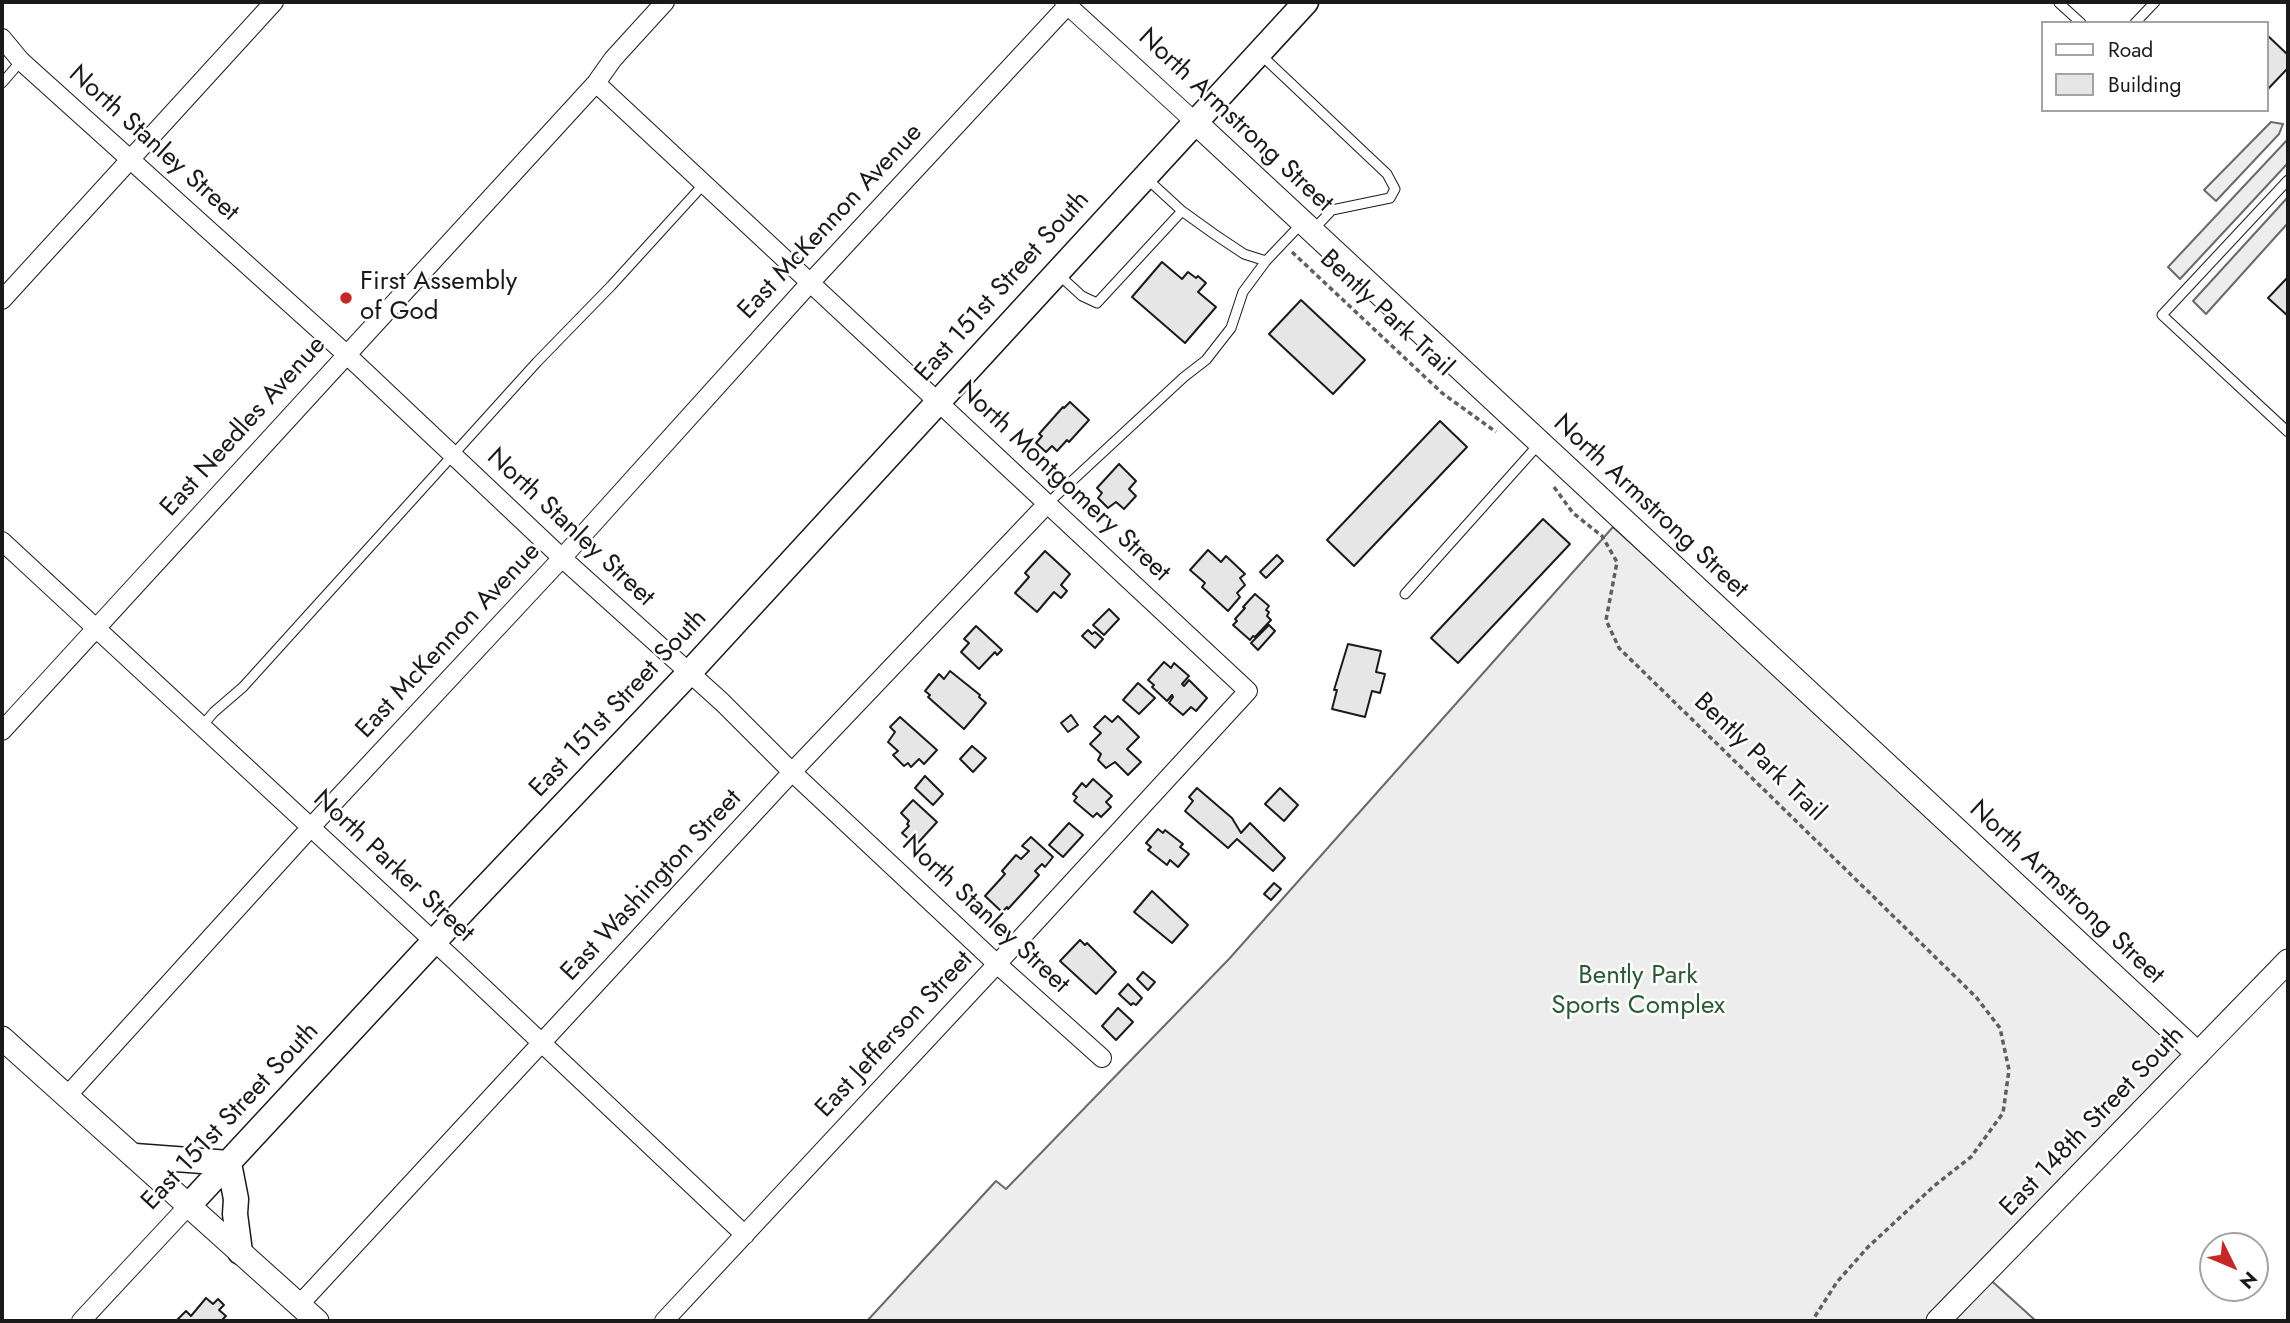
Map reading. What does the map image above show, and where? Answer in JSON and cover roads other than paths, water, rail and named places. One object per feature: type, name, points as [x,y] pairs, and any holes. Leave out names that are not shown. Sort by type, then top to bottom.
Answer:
[{"type":"main road","name":"East 151st Street South","points":[[189,1205],[689,674],[1306,2]]},
{"type":"main road","points":[[135,1156],[229,1163],[236,1199],[240,1252]]},
{"type":"street","points":[[2,300],[274,2]]},
{"type":"street","name":"East Needles Avenue","points":[[2,731],[596,83],[613,59],[665,2]]},
{"type":"street","name":"North Armstrong Street","points":[[1066,3],[1308,226],[1535,449],[2198,1054]]},
{"type":"street","name":"East McKennon Avenue","points":[[67,1096],[311,827],[562,558],[1066,3]]},
{"type":"street","name":"North Stanley Street","points":[[2,38],[21,61],[346,354],[1102,1058]]},
{"type":"street","name":"North Montgomery Street","points":[[596,83],[1248,691]]},
{"type":"street","name":"East Washington Street","points":[[299,1305],[792,772],[1046,505]]},
{"type":"street","name":"North Parker Street","points":[[2,541],[746,1235]]},
{"type":"street","name":"East Jefferson Street","points":[[664,1321],[998,964],[1248,691]]},
{"type":"street","name":"East 148th Street South","points":[[1938,1321],[2288,961]]},
{"type":"street","points":[[2,1038],[317,1321]]},
{"type":"street","name":"East 151st Street South","points":[[81,1321],[189,1205]]},
{"type":"lane","points":[[2138,21],[2155,2]]},
{"type":"lane","points":[[2059,3],[2079,21]]},
{"type":"lane","points":[[1046,505],[1206,360],[1231,328],[1243,292],[1283,243],[1332,210],[1390,198],[1395,189],[1387,174],[1258,53]]},
{"type":"lane","points":[[2,83],[21,61]]},
{"type":"lane","points":[[1145,176],[1182,211],[1244,254],[1266,261]]},
{"type":"lane","points":[[2288,180],[2162,315],[2288,432]]},
{"type":"lane","points":[[202,726],[243,687],[537,362],[703,185]]},
{"type":"lane","points":[[1056,272],[1082,296],[1097,303],[1182,211]]},
{"type":"lane","points":[[1405,594],[1535,449]]},
{"type":"place","name":"First Assembly of God","points":[[346,298]]},
{"type":"park label","name":"Bently Park Sports Complex","points":[[1638,992]]}]
